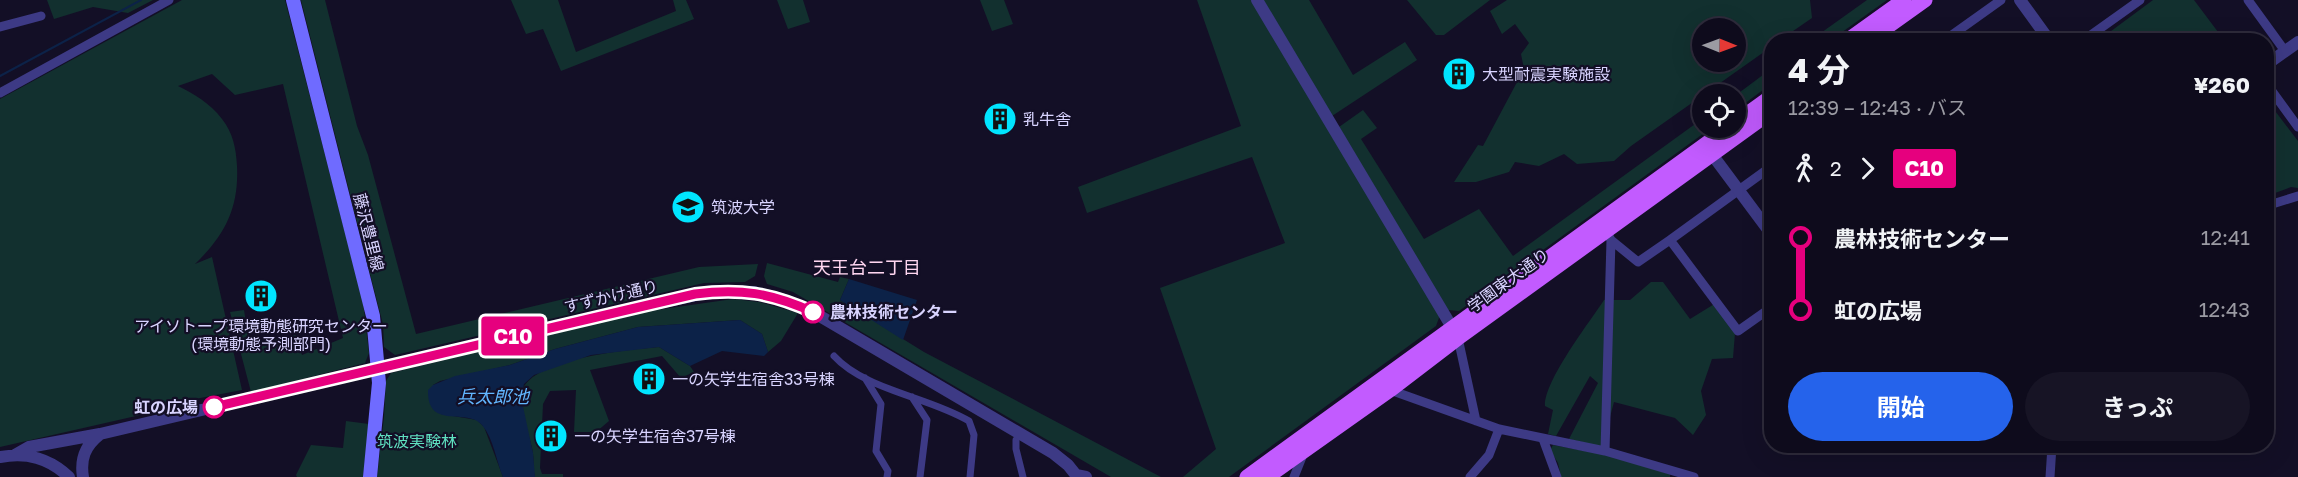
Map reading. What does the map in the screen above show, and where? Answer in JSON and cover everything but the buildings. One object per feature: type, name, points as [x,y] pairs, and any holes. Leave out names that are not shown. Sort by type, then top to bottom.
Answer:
[{"type":"main road","name":"藤沢豊里線","points":[[293,0],[373,316],[379,368],[370,477]]},
{"type":"main road","points":[[1858,33],[1904,0]]},
{"type":"main road","points":[[1879,33],[1924,0]]},
{"type":"main road","points":[[1746,115],[1764,102]]},
{"type":"main road","name":"学園東大通り","points":[[1247,477],[1456,333],[1709,149],[1764,116]]},
{"type":"main road","name":"学園東大通り","points":[[1267,477],[1390,390],[1456,333],[1608,236],[1719,138]]},
{"type":"street","points":[[0,93],[169,0]]},
{"type":"street","points":[[1257,0],[1456,333],[1476,421]]},
{"type":"street","points":[[1955,33],[2001,0]]},
{"type":"street","points":[[2020,0],[2044,33]]},
{"type":"street","points":[[2094,33],[2140,0]]},
{"type":"street","points":[[2248,0],[2272,33]]},
{"type":"street","points":[[0,27],[41,16]]},
{"type":"street","points":[[2274,36],[2285,51]]},
{"type":"street","points":[[2274,59],[2298,42]]},
{"type":"street","points":[[2274,94],[2298,127]]},
{"type":"street","points":[[1709,149],[1764,224]]},
{"type":"street","points":[[1608,236],[1638,262],[1764,172]]},
{"type":"street","points":[[2274,204],[2298,196]]},
{"type":"street","points":[[1605,452],[1608,236]]},
{"type":"street","points":[[1670,240],[1738,331],[1764,313]]},
{"type":"street","name":"すずかけ通り","points":[[15,455],[29,447],[100,434],[695,294],[735,290],[781,299],[813,312],[1053,453],[1080,476]]},
{"type":"street","points":[[834,356],[844,368],[912,397],[951,410],[969,421],[974,435],[970,477]]},
{"type":"street","points":[[866,378],[881,404],[876,452],[888,471],[887,477]]},
{"type":"street","points":[[1390,390],[1499,429],[1605,452],[1694,477]]},
{"type":"street","points":[[912,397],[927,420],[920,477]]},
{"type":"street","points":[[1470,477],[1489,456],[1499,429]]},
{"type":"street","points":[[83,477],[84,453],[87,445],[100,434]]},
{"type":"street","points":[[1543,439],[1557,477]]},
{"type":"street","points":[[48,461],[59,446],[68,440]]},
{"type":"street","points":[[1016,440],[1023,477]]},
{"type":"street","points":[[1294,477],[1304,450]]},
{"type":"street","points":[[2050,477],[2052,453]]},
{"type":"street","points":[[0,458],[28,455],[48,461],[69,477]]},
{"type":"green space","points":[[47,0],[153,0],[128,13],[93,7],[54,19]]},
{"type":"green space","points":[[182,0],[285,0],[363,302],[369,353],[365,363],[251,392],[230,312],[244,310],[250,348],[268,339],[296,335],[302,355],[343,338],[283,84],[235,95],[212,74],[178,86],[202,100],[217,113],[226,124],[235,147],[236,195],[228,220],[206,253],[195,264],[212,257],[242,390],[195,399],[193,403],[0,447],[0,99]]},
{"type":"green space","points":[[301,0],[325,0],[357,126],[368,155],[416,334],[699,267],[758,264],[755,276],[745,282],[704,283],[395,355],[384,347],[383,324]]},
{"type":"green space","points":[[511,0],[558,0],[576,52],[676,11],[673,0],[686,0],[694,19],[561,71],[543,29],[526,34]]},
{"type":"green space","points":[[777,0],[803,0],[810,22],[788,29]]},
{"type":"green space","points":[[980,0],[1004,0],[1013,24],[992,31]]},
{"type":"green space","points":[[1197,0],[1252,0],[1440,315],[1436,326],[1229,477],[1183,477],[1216,449],[1160,288],[1285,243],[1252,157],[1087,213],[1078,187],[1241,126]]},
{"type":"green space","points":[[1263,0],[1309,0],[1353,75],[1405,42],[1417,60],[1332,116]]},
{"type":"green space","points":[[1407,0],[1490,0],[1444,35],[1436,35]]},
{"type":"green space","points":[[1507,0],[1810,0],[1812,18],[1790,33],[1764,33],[1764,52],[1746,65],[1746,18],[1692,18],[1692,72],[1736,72],[1719,84],[1692,84],[1692,103],[1631,146],[1614,161],[1577,164],[1564,154],[1539,166],[1515,162],[1509,172],[1476,182],[1454,182],[1478,145],[1483,146],[1524,69],[1521,54],[1529,43],[1515,24],[1502,34],[1490,11]]},
{"type":"green space","points":[[1867,0],[1887,0],[1841,33],[1821,33]]},
{"type":"green space","points":[[2153,0],[2194,0],[2219,33],[2108,33]]},
{"type":"green space","points":[[1764,74],[1764,89],[1746,103],[1746,88]]},
{"type":"green space","points":[[1363,110],[1377,128],[1361,139],[1424,239],[1479,209],[1513,256],[1692,126],[1692,138],[1697,138],[1459,311],[1448,310],[1339,127]]},
{"type":"green space","points":[[2274,110],[2298,141],[2298,188],[2291,187],[2274,193]]},
{"type":"green space","points":[[767,263],[838,282],[840,277],[849,279],[840,300],[924,352],[1161,477],[1111,477],[793,292],[767,284],[764,276]]},
{"type":"green space","points":[[1651,282],[1663,282],[1690,319],[1716,303],[1735,333],[1733,358],[1712,359],[1701,391],[1706,415],[1693,435],[1675,418],[1614,402],[1602,447],[1569,439],[1598,383],[1590,376],[1556,436],[1548,434],[1553,410],[1545,406],[1547,395],[1559,368],[1578,337],[1604,300],[1630,300]]},
{"type":"green space","name":"筑波実験林","points":[[733,299],[759,302],[798,313],[781,341],[768,352],[762,334],[740,320],[638,327],[555,349],[510,365],[440,381],[433,385],[441,414],[477,420],[484,427],[503,477],[377,477],[386,381],[391,373],[642,312]]},
{"type":"green space","points":[[659,347],[690,366],[694,372],[681,378],[662,356],[590,370],[609,421],[596,432],[574,432],[576,390],[550,391],[543,404],[540,468],[542,474],[563,474],[563,477],[535,477],[532,447],[521,402],[521,395],[527,382],[540,372],[581,358]]},
{"type":"green space","points":[[346,421],[369,424],[363,477],[297,477],[311,445],[343,448]]},
{"type":"green space","points":[[1553,445],[1606,455],[1670,474],[1670,477],[1561,477],[1558,463],[1550,450]]},
{"type":"water","points":[[849,279],[917,300],[903,340],[840,300]]},
{"type":"water","name":"兵太郎池","points":[[740,320],[762,334],[768,352],[764,356],[722,351],[690,366],[659,347],[591,355],[534,375],[524,384],[521,397],[533,453],[535,477],[503,477],[492,443],[482,425],[475,420],[441,414],[429,403],[428,390],[433,385],[455,376],[510,365],[555,349],[638,327]]},
{"type":"waterway","points":[[0,76],[141,0]]},
{"type":"bus line","name":"C10","points":[[214,407],[695,294],[735,290],[754,292],[796,304],[813,312]]},
{"type":"place","name":"大型耐震実験施設","points":[[1459,74]]},
{"type":"place","name":"乳牛舎","points":[[1000,119]]},
{"type":"place","name":"筑波大学","points":[[688,207]]},
{"type":"place","name":"アイソトープ環境動態研究センター (環境動態予測部門)","points":[[261,296]]},
{"type":"place","name":"農林技術センター","points":[[813,312]]},
{"type":"place","name":"一の矢学生宿舎33号棟","points":[[649,379]]},
{"type":"place","name":"虹の広場","points":[[214,407]]},
{"type":"place","name":"一の矢学生宿舎37号棟","points":[[551,436]]},
{"type":"district","name":"天王台二丁目","points":[[867,268]]}]
